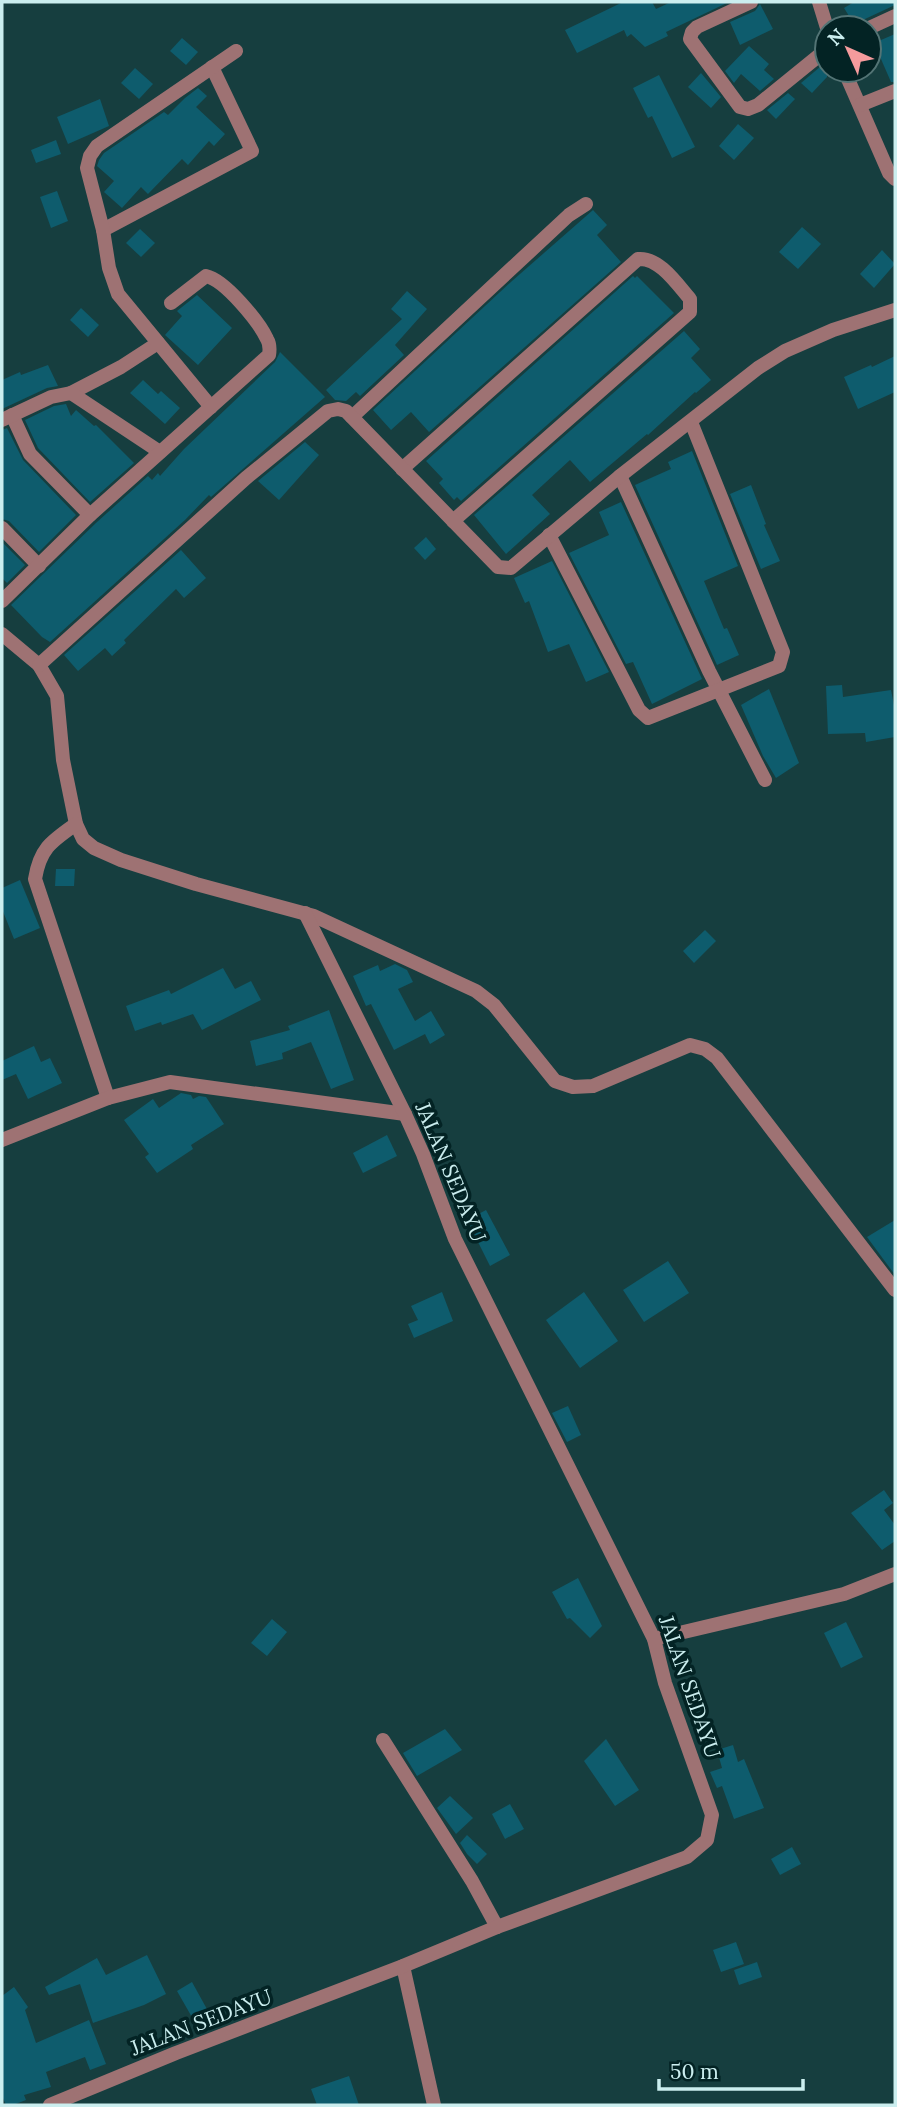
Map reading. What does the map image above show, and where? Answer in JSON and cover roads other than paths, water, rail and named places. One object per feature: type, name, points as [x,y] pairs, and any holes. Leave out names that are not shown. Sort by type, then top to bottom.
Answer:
[{"type":"street","points":[[751,2],[697,27],[690,39],[740,107],[748,109],[758,105],[813,60]]},
{"type":"street","points":[[211,407],[118,294],[109,268],[103,230],[87,168],[90,156],[97,146],[236,51]]},
{"type":"street","points":[[103,230],[252,151],[212,67]]},
{"type":"street","points":[[850,84],[889,173],[895,179]]},
{"type":"street","points":[[860,105],[895,91]]},
{"type":"street","points":[[352,417],[569,215],[586,204]]},
{"type":"street","points":[[402,469],[638,259],[653,261],[682,289],[690,299],[690,312],[453,521]]},
{"type":"street","points":[[2,601],[90,515],[267,358],[270,351],[268,341],[230,292],[208,276],[171,303]]},
{"type":"street","points":[[39,665],[246,478],[328,411],[346,411],[498,567],[511,568],[620,476],[758,368],[785,351],[834,330],[895,310]]},
{"type":"street","points":[[90,515],[30,454],[7,417],[51,397],[71,393],[121,367],[158,343]]},
{"type":"street","points":[[71,393],[160,452]]},
{"type":"street","points":[[549,535],[639,710],[648,718],[779,666],[783,652],[691,422]]},
{"type":"street","points":[[620,476],[719,690],[765,780]]},
{"type":"street","points":[[2,528],[38,566]]},
{"type":"street","points":[[2,634],[39,665],[57,696],[63,760],[76,824],[83,839],[94,848],[121,860],[196,884],[304,913],[486,997],[555,1081],[573,1087],[593,1086],[690,1045],[705,1049],[717,1058],[895,1290]]},
{"type":"street","points":[[76,824],[48,845],[38,862],[35,879],[107,1098]]},
{"type":"street","name":"JALAN SEDAYU","points":[[50,2105],[497,1927],[687,1857],[707,1840],[712,1815],[665,1684],[654,1639],[455,1239],[424,1154],[304,913]]},
{"type":"street","points":[[2,1140],[107,1098],[170,1082],[405,1114]]},
{"type":"street","points":[[654,1639],[844,1594],[895,1574]]},
{"type":"street","points":[[383,1740],[472,1881],[497,1927]]},
{"type":"street","points":[[403,1966],[434,2105]]}]
